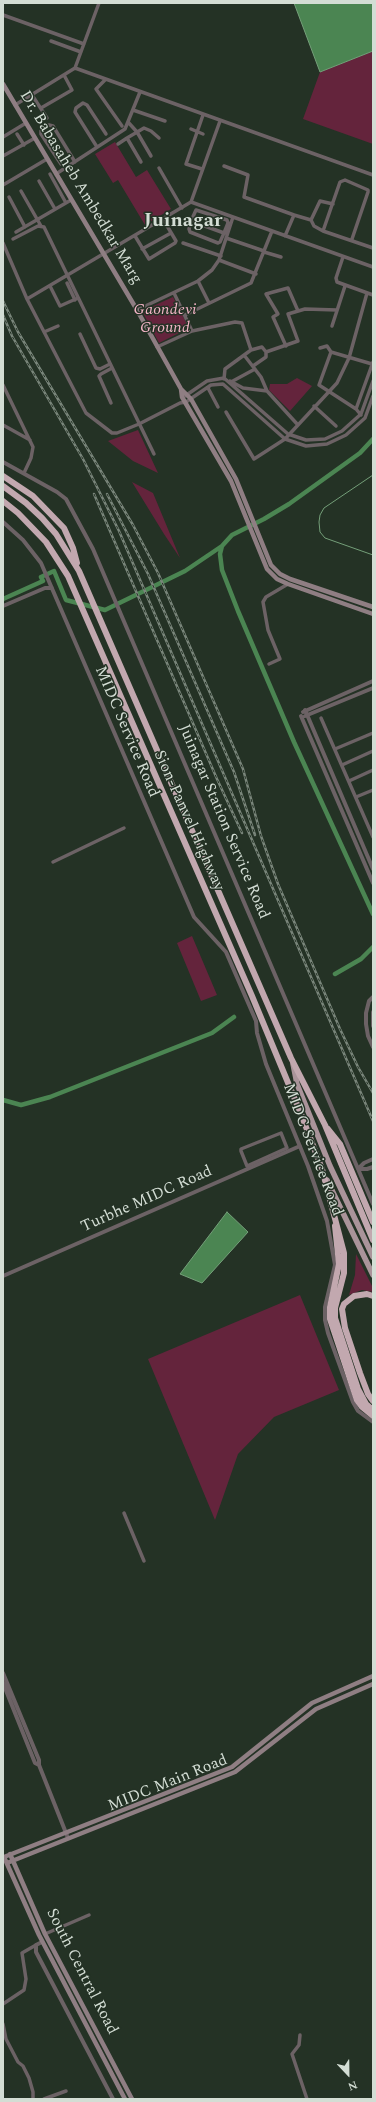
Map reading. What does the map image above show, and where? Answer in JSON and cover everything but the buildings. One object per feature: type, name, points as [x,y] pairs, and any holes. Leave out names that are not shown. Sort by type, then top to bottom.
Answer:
[{"type":"highway","points":[[3,476],[33,496],[64,528],[73,548],[79,571]]},
{"type":"highway","name":"Sion-Panvel Highway","points":[[3,486],[26,503],[42,518],[64,546],[79,571],[292,1058],[325,1125]]},
{"type":"highway","name":"Sion-Panvel Highway","points":[[3,501],[33,527],[46,542],[68,576],[322,1169],[334,1214]]},
{"type":"highway","points":[[325,1125],[340,1144],[373,1222]]},
{"type":"highway","points":[[325,1125],[373,1240]]},
{"type":"highway","points":[[334,1214],[342,1239],[345,1264],[335,1308],[335,1318],[358,1389],[366,1404],[373,1410]]},
{"type":"highway","points":[[334,1214],[339,1264],[330,1307],[330,1319],[357,1400],[362,1407],[373,1416]]},
{"type":"highway","points":[[373,1296],[367,1294],[354,1296],[344,1304],[342,1309],[345,1328],[358,1367],[368,1394],[373,1401]]},
{"type":"main road","name":"Dr. Babasaheb Ambedkar Marg","points":[[3,84],[137,310],[181,389],[182,397]]},
{"type":"main road","name":"Dr. Babasaheb Ambedkar Marg","points":[[181,389],[188,394],[236,479],[271,565],[280,574],[373,607]]},
{"type":"main road","points":[[182,397],[231,481],[242,512],[266,569],[276,579],[373,614]]},
{"type":"main road","points":[[365,611],[367,606]]},
{"type":"main road","points":[[292,1058],[297,1084],[330,1166],[373,1257]]},
{"type":"main road","points":[[322,1169],[373,1275]]},
{"type":"main road","name":"MIDC Main Road","points":[[4,1857],[232,1767],[312,1703],[371,1677]]},
{"type":"main road","name":"MIDC Main Road","points":[[5,1864],[235,1772],[316,1709],[372,1684]]},
{"type":"main road","name":"South Central Road","points":[[10,1854],[45,1934],[132,2099]]},
{"type":"main road","name":"South Central Road","points":[[4,1857],[5,1864],[42,1942],[125,2099]]},
{"type":"main road","points":[[121,2092],[127,2089]]},
{"type":"street","points":[[15,105],[75,68],[99,3]]},
{"type":"street","points":[[3,15],[84,44]]},
{"type":"street","points":[[51,41],[81,52]]},
{"type":"street","points":[[75,68],[373,175]]},
{"type":"street","points":[[41,108],[72,90],[64,75]]},
{"type":"street","points":[[105,80],[96,89],[122,126]]},
{"type":"street","points":[[56,174],[125,129],[140,92]]},
{"type":"street","points":[[32,95],[47,118]]},
{"type":"street","points":[[97,147],[75,112],[76,108],[84,103],[87,105],[106,134]]},
{"type":"street","points":[[133,110],[165,121]]},
{"type":"street","points":[[202,169],[186,164],[203,115]]},
{"type":"street","points":[[27,300],[191,202],[220,121]]},
{"type":"street","points":[[128,122],[137,132],[151,156]]},
{"type":"street","points":[[3,137],[26,123]]},
{"type":"street","points":[[61,164],[41,134],[41,131],[49,125],[52,126],[75,162]]},
{"type":"street","points":[[118,144],[144,128],[151,131],[159,138]]},
{"type":"street","points":[[191,129],[203,134]]},
{"type":"street","points":[[17,134],[24,145]]},
{"type":"street","points":[[3,156],[35,138]]},
{"type":"street","points":[[127,138],[141,162]]},
{"type":"street","points":[[3,185],[47,159]]},
{"type":"street","points":[[224,166],[248,175],[244,197],[311,220],[314,226],[323,231],[352,239],[373,248]]},
{"type":"street","points":[[159,168],[182,208]]},
{"type":"street","points":[[50,174],[66,203]]},
{"type":"street","points":[[323,231],[338,186],[343,180],[368,190],[352,239]]},
{"type":"street","points":[[39,181],[55,209]]},
{"type":"street","points":[[21,191],[37,220],[44,228],[68,275],[76,299]]},
{"type":"street","points":[[9,197],[25,227]]},
{"type":"street","points":[[16,232],[71,200]]},
{"type":"street","points":[[311,220],[320,200],[333,204]]},
{"type":"street","points":[[191,202],[373,267]]},
{"type":"street","points":[[137,310],[198,280],[212,270],[220,258],[226,235],[227,220],[196,210],[188,229],[190,232],[218,243],[226,235],[233,217]]},
{"type":"street","points":[[285,236],[294,215]]},
{"type":"street","points":[[135,236],[148,259],[175,243],[176,241],[172,233],[163,219]]},
{"type":"street","points":[[192,221],[281,257]]},
{"type":"street","points":[[13,239],[41,226]]},
{"type":"street","points":[[184,315],[251,283],[256,274],[272,231]]},
{"type":"street","points":[[142,249],[172,233]]},
{"type":"street","points":[[3,243],[27,300],[86,412],[112,433],[116,433],[139,424],[180,403],[186,402],[208,388],[223,384]]},
{"type":"street","points":[[183,243],[256,274]]},
{"type":"street","points":[[343,257],[336,278],[338,284],[373,295]]},
{"type":"street","points":[[198,280],[209,303]]},
{"type":"street","points":[[67,283],[111,366],[154,454]]},
{"type":"street","points":[[50,286],[60,306],[76,299]]},
{"type":"street","points":[[332,326],[345,286]]},
{"type":"street","points":[[286,346],[273,317],[278,314],[266,294],[288,288],[298,311]]},
{"type":"street","points":[[174,293],[192,331]]},
{"type":"street","points":[[226,412],[254,459],[284,439],[337,383],[349,358],[367,293]]},
{"type":"street","points":[[266,352],[298,342],[288,314],[305,309],[337,310]]},
{"type":"street","points":[[157,347],[192,331],[240,322],[244,325],[251,350]]},
{"type":"street","points":[[45,332],[58,326]]},
{"type":"street","points":[[80,334],[96,368],[100,369],[111,366]]},
{"type":"street","points":[[320,348],[327,346],[331,352],[372,363],[356,410]]},
{"type":"street","points":[[223,384],[225,369],[251,350],[262,347],[266,352],[266,357],[231,382]]},
{"type":"street","points":[[331,352],[318,383],[320,387],[330,391],[365,418]]},
{"type":"street","points":[[244,355],[261,377],[267,391],[298,425]]},
{"type":"street","points":[[111,366],[99,376],[111,403]]},
{"type":"street","points":[[180,403],[182,397],[207,381],[224,378],[243,388],[267,391]]},
{"type":"street","points":[[224,378],[288,434],[306,440],[325,439],[342,431],[361,414],[373,381]]},
{"type":"street","points":[[223,384],[284,439],[306,446],[327,444],[346,435],[365,418],[373,396]]},
{"type":"street","points":[[3,385],[33,447],[31,458],[24,473]]},
{"type":"street","points":[[208,388],[218,407]]},
{"type":"street","points":[[314,406],[336,426]]},
{"type":"street","points":[[3,425],[30,440]]},
{"type":"street","name":"Juinagar Station Service Road","points":[[3,462],[66,499],[93,548],[113,598],[373,1204]]},
{"type":"street","name":"MIDC Service Road","points":[[3,522],[24,540],[34,552],[49,580],[194,917],[229,951],[256,1021],[256,1033],[264,1057],[320,1197],[334,1255],[334,1271],[325,1306],[325,1320],[328,1333],[353,1402],[358,1411],[373,1422]]},
{"type":"street","points":[[268,664],[280,659],[268,630],[263,602],[266,597],[288,584]]},
{"type":"street","points":[[3,606],[45,588],[52,588]]},
{"type":"street","points":[[301,716],[305,710],[373,681]]},
{"type":"street","points":[[301,716],[307,716],[373,688]]},
{"type":"street","points":[[305,710],[373,868]]},
{"type":"street","points":[[301,716],[373,883]]},
{"type":"street","points":[[321,718],[373,837]]},
{"type":"street","points":[[335,749],[373,733]]},
{"type":"street","points":[[342,764],[373,751]]},
{"type":"street","points":[[348,780],[373,770]]},
{"type":"street","points":[[356,797],[373,790]]},
{"type":"street","points":[[54,862],[124,828]]},
{"type":"street","points":[[373,997],[369,1001],[366,1013],[366,1024],[368,1036],[373,1047]]},
{"type":"street","points":[[373,1012],[373,1026]]},
{"type":"street","points":[[280,1132],[287,1148],[248,1167],[241,1149],[280,1132]]},
{"type":"street","name":"Turbhe MIDC Road","points":[[3,1276],[248,1167],[300,1146]]},
{"type":"street","points":[[358,1169],[364,1163],[373,1159]]},
{"type":"street","points":[[358,1169],[367,1169],[373,1166]]},
{"type":"street","points":[[124,1513],[144,1561]]},
{"type":"street","points":[[3,1673],[40,1760],[39,1765],[68,1838]]},
{"type":"street","points":[[371,1677],[372,1684]]},
{"type":"street","points":[[3,1683],[35,1763],[39,1765]]},
{"type":"street","points":[[45,1934],[89,1915]]},
{"type":"street","points":[[3,2004],[24,1990],[26,1978],[22,1953],[42,1942]]},
{"type":"street","points":[[36,1945],[36,1952],[113,2099]]},
{"type":"street","points":[[3,2024],[6,2039],[18,2062],[24,2066],[29,2078],[33,2092],[33,2099]]},
{"type":"street","points":[[300,2035],[299,2045],[292,2054],[307,2099]]},
{"type":"street","points":[[44,2099],[66,2091]]},
{"type":"green space","points":[[373,51],[373,144],[303,119],[320,72]]},
{"type":"green space","points":[[115,142],[136,177],[147,170],[171,209],[145,225],[118,180],[113,183],[95,154]]},
{"type":"green space","name":"Gaondevi Ground","points":[[173,297],[189,328],[159,343],[142,311]]},
{"type":"green space","points":[[297,378],[312,386],[290,411],[269,390],[270,384],[287,384]]},
{"type":"green space","points":[[138,430],[158,473],[133,461],[108,441]]},
{"type":"green space","points":[[132,482],[153,493],[180,558],[164,534]]},
{"type":"green space","points":[[192,936],[217,995],[201,1001],[177,943]]},
{"type":"green space","points":[[356,1254],[373,1288],[373,1292],[362,1290],[349,1295],[355,1275]]},
{"type":"green space","points":[[300,1295],[339,1390],[274,1417],[238,1454],[215,1520],[148,1359]]},
{"type":"shaded area","points":[[294,3],[373,3],[373,51],[320,72]]},
{"type":"shaded area","points":[[227,1212],[248,1232],[202,1283],[180,1274]]},
{"type":"waterway","points":[[373,439],[360,453],[289,504],[264,519],[232,535],[222,546],[220,554],[222,570],[238,611],[294,742],[373,914]]},
{"type":"waterway","points":[[373,475],[324,508],[320,515],[319,522],[320,532],[325,538],[373,555]]},
{"type":"waterway","points":[[3,599],[43,581],[41,577],[54,571],[66,600],[105,610],[185,571],[222,546]]},
{"type":"waterway","points":[[335,974],[361,959],[373,947]]},
{"type":"waterway","points":[[3,1100],[21,1105],[50,1097],[212,1033],[234,1017]]},
{"type":"railway","points":[[3,301],[18,332],[133,525],[158,573],[243,769],[261,836],[278,884],[340,1029],[358,1067],[373,1093]]},
{"type":"railway","points":[[3,315],[12,336],[83,459],[119,531],[373,1121]]},
{"type":"railway","points":[[94,494],[217,779],[242,833]]},
{"type":"railway","points":[[107,494],[148,574],[234,772],[255,835]]},
{"type":"district","name":"Juinagar","points":[[183,222]]}]
